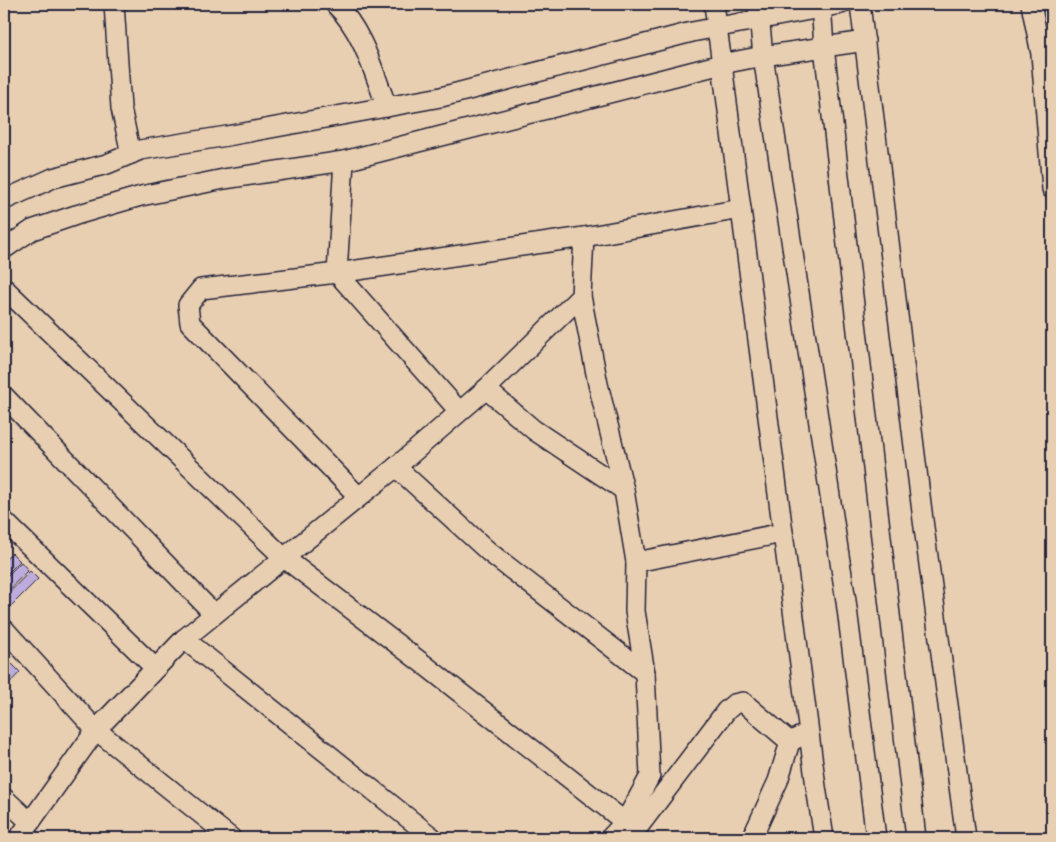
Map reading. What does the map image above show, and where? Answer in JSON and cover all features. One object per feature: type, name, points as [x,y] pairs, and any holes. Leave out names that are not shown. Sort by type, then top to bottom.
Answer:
[{"type":"street","points":[[114,4],[121,108],[131,154]]},
{"type":"street","points":[[336,4],[358,32],[387,107]]},
{"type":"street","points":[[714,4],[808,731],[824,838]]},
{"type":"street","points":[[4,200],[54,178],[108,164],[140,150],[441,97],[716,27],[758,11],[841,4]]},
{"type":"street","points":[[860,4],[922,520],[966,838]]},
{"type":"street","points":[[1031,4],[1046,59],[1052,189]]},
{"type":"street","points":[[821,6],[824,48],[916,838]]},
{"type":"street","points":[[758,11],[763,56],[846,601],[876,838]]},
{"type":"street","points":[[4,249],[32,230],[141,196],[224,179],[344,161],[722,64],[865,41]]},
{"type":"street","points":[[344,161],[337,273],[459,411]]},
{"type":"street","points":[[359,497],[190,323],[188,305],[202,289],[337,273],[584,237],[741,209]]},
{"type":"street","points":[[584,237],[581,296],[598,384],[624,490],[636,562],[635,611],[645,673],[650,776],[627,830]]},
{"type":"street","points":[[4,288],[283,558],[426,666],[627,830]]},
{"type":"street","points":[[4,798],[24,834],[96,730],[184,639],[396,468],[486,389],[581,296]]},
{"type":"street","points":[[486,389],[534,430],[624,490]]},
{"type":"street","points":[[4,396],[214,614]]},
{"type":"street","points":[[396,468],[489,552],[645,673]]},
{"type":"street","points":[[4,521],[155,668]]},
{"type":"street","points":[[636,562],[783,533]]},
{"type":"street","points":[[4,629],[96,730],[231,838]]},
{"type":"street","points":[[184,639],[433,838]]},
{"type":"street","points":[[610,838],[627,830],[726,711],[734,704],[742,702],[790,742]]},
{"type":"street","points":[[752,838],[778,780],[790,742],[808,731]]},
{"type":"building","points":[[1039,4],[1052,4],[1051,28],[1038,17],[1045,9]]},
{"type":"building","points":[[12,553],[20,561],[4,577],[4,561]]},
{"type":"building","points":[[21,562],[28,570],[4,595],[4,579]]},
{"type":"building","points":[[30,571],[38,579],[4,613],[4,598]]},
{"type":"building","points":[[12,664],[20,672],[4,689],[4,672]]}]
